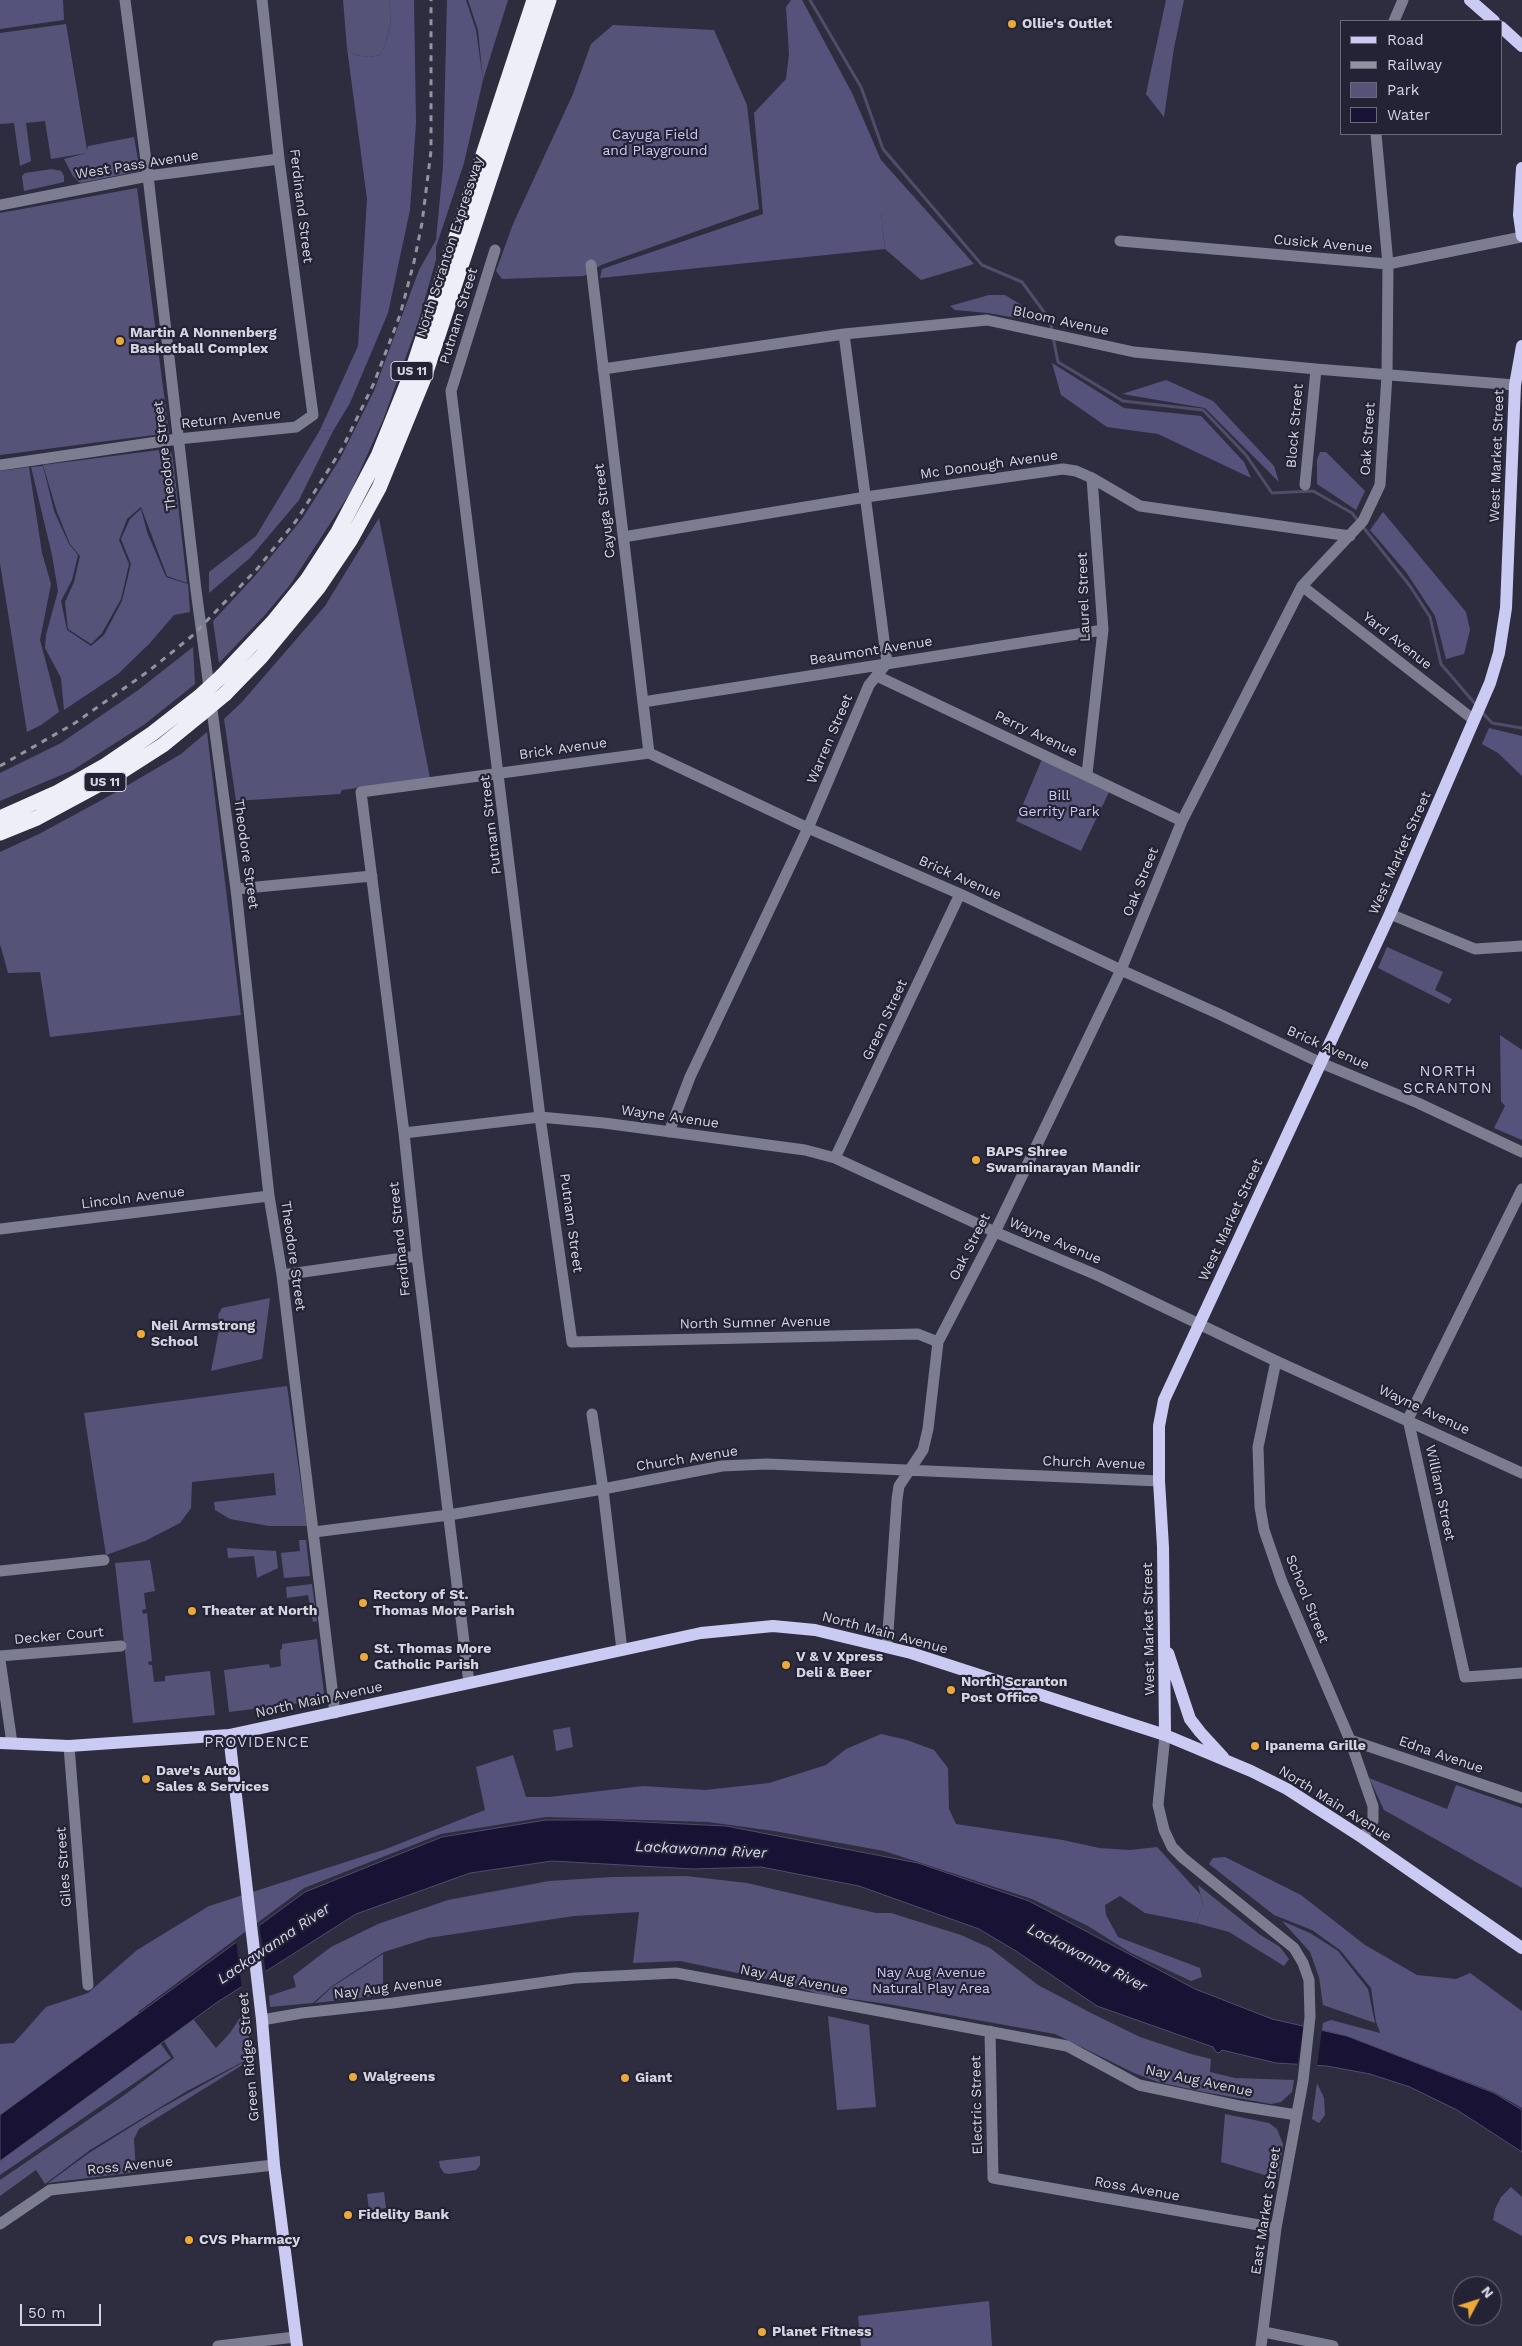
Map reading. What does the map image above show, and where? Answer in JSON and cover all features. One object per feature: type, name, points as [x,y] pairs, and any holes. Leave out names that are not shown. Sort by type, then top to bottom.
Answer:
[{"type":"highway","name":"North Scranton Expressway","points":[[0,818],[58,792],[106,765],[154,733],[222,676],[273,622],[307,580],[338,532],[378,456],[411,374],[534,0]]},
{"type":"highway","name":"North Scranton Expressway","points":[[0,833],[64,804],[113,777],[162,744],[225,694],[261,657],[318,588],[351,539],[391,462],[424,378],[549,0]]},
{"type":"main road","points":[[1470,0],[1493,20]]},
{"type":"main road","points":[[1502,28],[1522,46]]},
{"type":"main road","points":[[1522,172],[1519,215],[1522,236]]},
{"type":"main road","name":"West Market Street","points":[[1165,1735],[1163,1547],[1159,1480],[1159,1426],[1164,1400],[1390,914],[1490,682],[1499,652],[1506,608],[1515,385],[1522,346]]},
{"type":"main road","name":"North Main Avenue","points":[[6,1743],[69,1746],[229,1735],[700,1633],[773,1626],[815,1630],[887,1647],[1165,1735],[1227,1761],[1287,1789],[1363,1838],[1522,1948]]},
{"type":"main road","points":[[1164,1642],[1190,1719],[1227,1761]]},
{"type":"main road","name":"Green Ridge Street","points":[[229,1735],[262,2020],[274,2165],[296,2341]]},
{"type":"street","name":"Theodore Street","points":[[125,0],[148,176],[211,707],[236,889],[269,1196],[282,1275],[335,1713]]},
{"type":"street","name":"Ferdinand Street","points":[[262,0],[279,159],[313,415]]},
{"type":"street","points":[[1394,20],[1403,0]]},
{"type":"street","name":"Oak Street","points":[[887,1647],[899,1486],[922,1450],[928,1429],[938,1342],[995,1232],[1121,970],[1182,821],[1302,586],[1363,521],[1380,485],[1387,375],[1388,264],[1376,135]]},
{"type":"street","name":"West Pass Avenue","points":[[0,205],[148,176],[279,159]]},
{"type":"street","name":"Cusick Avenue","points":[[1120,241],[1388,264],[1522,236]]},
{"type":"street","name":"Putnam Street","points":[[495,250],[451,390],[540,1117],[572,1342]]},
{"type":"street","name":"Cayuga Street","points":[[590,265],[649,753]]},
{"type":"street","name":"Bloom Avenue","points":[[603,370],[844,334],[987,320],[1134,352],[1515,385]]},
{"type":"street","points":[[844,334],[887,663]]},
{"type":"street","name":"Block Street","points":[[1305,486],[1316,369]]},
{"type":"street","name":"Return Avenue","points":[[0,465],[178,439],[296,427],[313,415]]},
{"type":"street","name":"Mc Donough Avenue","points":[[623,537],[866,497],[1064,469],[1076,471],[1092,478],[1140,506],[1350,536]]},
{"type":"street","name":"Laurel Street","points":[[1087,774],[1103,630],[1092,478]]},
{"type":"street","name":"Yard Avenue","points":[[1302,586],[1474,720]]},
{"type":"street","name":"Beaumont Avenue","points":[[643,702],[1103,630]]},
{"type":"street","name":"Warren Street","points":[[669,1132],[690,1077],[808,828],[869,685],[887,663]]},
{"type":"street","name":"Perry Avenue","points":[[876,676],[1087,774],[1182,821]]},
{"type":"street","name":"Brick Avenue","points":[[362,792],[649,753],[808,828],[960,894],[1321,1063],[1418,1103],[1522,1152]]},
{"type":"street","name":"Ferdinand Street","points":[[362,792],[469,1683]]},
{"type":"street","points":[[236,889],[372,876]]},
{"type":"street","name":"Green Street","points":[[835,1158],[960,894]]},
{"type":"street","points":[[1390,914],[1475,949],[1522,946]]},
{"type":"street","name":"Wayne Avenue","points":[[404,1133],[540,1117],[805,1150],[835,1158],[995,1232],[1099,1276],[1276,1361],[1408,1419],[1522,1473]]},
{"type":"street","points":[[1408,1419],[1522,1189]]},
{"type":"street","name":"Lincoln Avenue","points":[[0,1229],[269,1196]]},
{"type":"street","points":[[282,1275],[417,1256]]},
{"type":"street","name":"North Sumner Avenue","points":[[572,1342],[918,1334],[938,1342]]},
{"type":"street","name":"School Street","points":[[1276,1361],[1258,1447],[1260,1507],[1264,1530],[1282,1582],[1350,1740],[1373,1806],[1373,1821],[1363,1838]]},
{"type":"street","points":[[592,1414],[622,1650]]},
{"type":"street","name":"William Street","points":[[1408,1419],[1465,1677],[1522,1673]]},
{"type":"street","name":"Church Avenue","points":[[314,1532],[449,1515],[603,1489],[722,1466],[767,1464],[1159,1480]]},
{"type":"street","points":[[0,1571],[104,1560]]},
{"type":"street","name":"Decker Court","points":[[0,1656],[121,1646]]},
{"type":"street","points":[[0,1660],[6,1743]]},
{"type":"street","name":"West Market Street","points":[[1165,1735],[1158,1805],[1164,1830],[1172,1847],[1294,1948],[1303,1963],[1309,1980],[1310,2017],[1303,2081]]},
{"type":"street","name":"Edna Avenue","points":[[1350,1740],[1522,1798]]},
{"type":"street","name":"Giles Street","points":[[69,1746],[88,1985]]},
{"type":"street","name":"Nay Aug Avenue","points":[[262,2020],[302,2013],[393,2003],[575,1978],[676,1973],[1068,2046],[1138,2085],[1239,2106],[1297,2115]]},
{"type":"street","name":"Electric Street","points":[[990,2031],[993,2178]]},
{"type":"street","name":"East Market Street","points":[[1261,2346],[1276,2228],[1303,2081]]},
{"type":"street","name":"Ross Avenue","points":[[0,2224],[50,2190],[274,2165]]},
{"type":"street","name":"Ross Avenue","points":[[993,2178],[1276,2228]]},
{"type":"street","points":[[1264,2332],[1333,2346]]},
{"type":"street","points":[[218,2346],[296,2341]]},
{"type":"green space","points":[[343,0],[389,0],[391,22],[385,46],[380,55],[369,57],[355,55],[347,48]]},
{"type":"green space","points":[[468,0],[508,0],[483,80],[478,30]]},
{"type":"green space","points":[[1166,0],[1184,0],[1174,48],[1164,117],[1146,94]]},
{"type":"green space","points":[[66,24],[87,150],[88,146],[134,137],[140,171],[80,183],[73,176],[64,159],[87,153],[51,159],[45,121],[26,123],[31,161],[20,166],[14,123],[0,124],[0,33]]},
{"type":"green space","name":"Cayuga Field and Playground","points":[[613,25],[714,30],[747,105],[759,209],[601,265],[584,276],[502,279],[496,271],[513,224],[573,94],[591,44]]},
{"type":"green space","points":[[881,160],[974,264],[921,280],[885,249],[881,213]]},
{"type":"green space","points":[[52,169],[61,171],[64,176],[64,182],[24,191],[22,176],[25,173]]},
{"type":"green space","points":[[137,188],[169,433],[0,455],[0,213]]},
{"type":"green space","points":[[436,240],[436,260],[417,326],[383,420],[350,493],[290,585],[264,616],[219,663],[213,621],[255,576],[302,519],[340,459],[374,391],[419,270]]},
{"type":"green space","points":[[989,295],[1005,295],[1043,318],[1045,323],[988,313],[955,310],[950,306]]},
{"type":"green space","points":[[320,430],[333,431],[299,500],[250,558],[209,593],[209,572],[256,536]]},
{"type":"green space","points":[[167,449],[171,451],[173,460],[187,583],[167,576],[141,507],[127,519],[119,540],[129,564],[121,599],[102,633],[91,644],[68,629],[65,602],[74,582],[80,556],[70,544],[57,512],[43,465]]},
{"type":"green space","points":[[29,467],[42,553],[51,584],[40,640],[59,712],[27,732],[0,563],[0,471]]},
{"type":"green space","points":[[379,518],[430,778],[342,790],[340,794],[236,801],[224,719],[242,702],[325,606]]},
{"type":"green space","points":[[193,647],[195,684],[145,724],[73,770],[0,801],[0,773],[61,743],[137,691]]},
{"type":"green space","points":[[207,732],[241,1015],[50,1037],[40,972],[8,973],[0,944],[0,852],[39,834],[111,795],[181,754]]},
{"type":"green space","name":"Bill Gerrity Park","points":[[1042,759],[1109,792],[1081,851],[1016,821]]},
{"type":"green space","points":[[1387,947],[1443,972],[1435,990],[1452,999],[1449,1004],[1378,968]]},
{"type":"green space","points":[[270,1298],[262,1359],[211,1371],[220,1325],[218,1315],[222,1308]]},
{"type":"green space","points":[[287,1386],[307,1526],[269,1526],[230,1519],[215,1510],[214,1502],[276,1495],[274,1473],[192,1482],[191,1508],[180,1523],[145,1541],[106,1555],[84,1413]]},
{"type":"green space","points":[[299,1540],[306,1540],[310,1576],[284,1578],[281,1553],[300,1551]]},
{"type":"green space","points":[[227,1548],[276,1551],[278,1568],[257,1578],[254,1556],[228,1558]]},
{"type":"green space","points":[[150,1560],[155,1591],[144,1593],[146,1609],[142,1610],[143,1614],[147,1613],[152,1661],[148,1662],[149,1665],[152,1665],[154,1682],[165,1681],[165,1676],[210,1671],[215,1715],[133,1723],[115,1563]]},
{"type":"green space","points":[[312,1584],[317,1621],[313,1622],[308,1595],[287,1598],[286,1587]]},
{"type":"green space","points":[[317,1639],[325,1700],[229,1712],[224,1670],[269,1664],[270,1668],[281,1666],[280,1650],[282,1649],[282,1644]]},
{"type":"green space","points":[[570,1727],[573,1747],[556,1751],[553,1730]]},
{"type":"green space","name":"Nay Aug Avenue Natural Play Area","points":[[686,1876],[747,1883],[876,1913],[891,1913],[961,1935],[990,1948],[1038,1985],[1091,2013],[1140,2037],[1211,2059],[1210,2072],[1235,2078],[1294,2080],[1292,2092],[1281,2102],[1271,2104],[1204,2092],[1158,2082],[1134,2073],[1055,2034],[888,2004],[822,1995],[781,1982],[680,1961],[633,1963],[639,1912],[574,1916],[428,1938],[384,1952],[332,1986],[313,2003],[270,2007],[269,1996],[296,1987],[293,1976],[331,1947],[378,1924],[448,1900],[549,1881],[612,1877]]},
{"type":"green space","points":[[1198,1885],[1259,1934],[1280,1947],[1289,1959],[1284,1966],[1229,1932],[1196,1923],[1203,1905]]},
{"type":"green space","points":[[1282,1921],[1310,1933],[1338,1951],[1368,1989],[1375,2023],[1323,2005],[1319,1977],[1310,1952]]},
{"type":"green space","points":[[383,1954],[383,1995],[315,2003],[332,1987]]},
{"type":"green space","points":[[245,2010],[252,2057],[187,2091],[90,2150],[45,2184],[36,2170],[0,2196],[0,2180],[123,2096],[174,2058],[164,2041],[193,2019],[216,2048],[230,2033]]},
{"type":"green space","points":[[828,2016],[869,2025],[876,2107],[837,2110]]},
{"type":"green space","points":[[242,2063],[244,2064],[139,2129],[134,2139],[136,2172],[48,2183],[89,2153],[158,2110]]},
{"type":"green space","points":[[1317,2083],[1324,2098],[1325,2115],[1319,2123],[1312,2119]]},
{"type":"green space","points":[[1225,2114],[1269,2123],[1277,2129],[1283,2144],[1278,2179],[1221,2162]]},
{"type":"green space","points":[[480,2156],[480,2165],[476,2170],[449,2174],[444,2173],[440,2167],[439,2161]]},
{"type":"green space","points":[[1511,2187],[1522,2197],[1522,2236],[1493,2220],[1495,2209],[1501,2197]]},
{"type":"green space","points":[[384,2192],[386,2208],[369,2210],[367,2194]]},
{"type":"shaded area","points":[[0,0],[63,0],[64,20],[0,29]]},
{"type":"shaded area","points":[[389,0],[414,0],[416,123],[410,210],[388,313],[350,403],[333,431],[320,430],[358,346],[367,199],[347,48],[355,55],[369,57],[380,55],[385,46],[391,22]]},
{"type":"shaded area","points":[[447,0],[466,0],[476,30],[483,80],[464,163],[435,250],[443,166]]},
{"type":"shaded area","points":[[791,0],[802,0],[852,93],[881,160],[881,213],[885,249],[600,278],[602,269],[763,214],[754,113],[786,79],[789,54],[786,7]]},
{"type":"shaded area","points":[[1052,363],[1124,408],[1201,416],[1244,462],[1251,478],[1158,434],[1107,427],[1061,395]]},
{"type":"shaded area","points":[[1166,380],[1213,401],[1274,466],[1279,482],[1205,408],[1122,394]]},
{"type":"shaded area","points":[[1320,452],[1326,452],[1365,491],[1356,510],[1317,484],[1317,460]]},
{"type":"shaded area","points":[[43,466],[54,511],[69,544],[78,555],[72,580],[61,601],[67,630],[91,646],[104,635],[122,601],[131,564],[121,539],[130,519],[141,509],[147,532],[166,577],[188,584],[190,612],[174,615],[149,644],[118,674],[64,710],[61,678],[45,648],[46,635],[58,591],[52,555],[31,467]]},
{"type":"shaded area","points":[[1383,512],[1466,612],[1470,630],[1464,654],[1446,659],[1435,616],[1406,572],[1370,530]]},
{"type":"shaded area","points":[[1489,728],[1522,736],[1522,776],[1498,753],[1482,744]]},
{"type":"shaded area","points":[[1500,1035],[1522,1050],[1522,1140],[1494,1128],[1505,1106],[1501,1101]]},
{"type":"shaded area","points":[[881,1734],[907,1740],[934,1750],[948,1768],[949,1809],[956,1824],[1063,1840],[1099,1848],[1130,1850],[1157,1847],[1200,1894],[1203,1905],[1196,1923],[1145,1913],[1120,1896],[1105,1905],[1106,1915],[1118,1937],[1200,1968],[1202,1977],[1191,1981],[1131,1953],[1088,1926],[1032,1899],[884,1851],[774,1831],[708,1822],[546,1817],[441,1834],[304,1888],[138,2012],[171,2058],[0,2175],[0,2044],[14,2043],[46,2007],[88,1993],[137,1950],[209,1906],[386,1849],[485,1810],[476,1767],[513,1755],[526,1797],[549,1797],[643,1786],[705,1790],[769,1783],[826,1765],[846,1749]]},
{"type":"shaded area","points":[[1369,1778],[1447,1809],[1456,1785],[1522,1808],[1522,1888],[1384,1810]]},
{"type":"shaded area","points":[[1225,1857],[1301,1895],[1365,1945],[1417,1975],[1456,1979],[1470,1973],[1522,2011],[1522,2108],[1494,2092],[1347,2036],[1322,2030],[1323,2023],[1331,2020],[1380,2033],[1381,2035],[1376,2022],[1371,1988],[1340,1950],[1312,1930],[1274,1915],[1209,1864],[1213,1858]]},
{"type":"shaded area","points":[[989,2301],[992,2346],[861,2346],[858,2316]]},
{"type":"water","name":"Lackawanna River","points":[[546,1820],[601,1820],[726,1826],[918,1863],[1029,1901],[1195,1989],[1272,2019],[1347,2036],[1494,2093],[1522,2110],[1522,2152],[1457,2110],[1410,2087],[1370,2074],[1327,2066],[1276,2063],[1222,2050],[1219,2053],[1213,2047],[1097,2006],[1016,1951],[979,1929],[859,1886],[761,1867],[693,1869],[552,1861],[470,1873],[356,1914],[216,2003],[0,2161],[0,2115],[305,1892],[442,1837]]},
{"type":"pier","points":[[259,1922],[266,1974],[242,1989],[236,1939]]},
{"type":"pier","points":[[1304,2024],[1322,2028],[1317,2068],[1297,2067]]},
{"type":"waterway","points":[[810,0],[861,87],[883,149],[982,265],[1022,282],[1050,320],[1052,331]]},
{"type":"waterway","points":[[1053,337],[1058,362],[1123,401],[1203,410],[1246,455],[1272,493],[1313,491],[1352,513],[1359,522]]},
{"type":"waterway","points":[[1363,527],[1410,586],[1430,617],[1441,664],[1477,706]]},
{"type":"waterway","points":[[1481,711],[1492,723],[1522,728]]},
{"type":"railway","points":[[0,766],[75,723],[150,670],[192,636],[257,569],[296,521],[343,447],[374,383],[400,315],[422,223],[431,151],[431,0]]},
{"type":"place","name":"Ollie's Outlet","points":[[1012,24]]},
{"type":"place","name":"Martin A Nonnenberg Basketball Complex","points":[[120,341]]},
{"type":"place","name":"BAPS Shree Swaminarayan Mandir","points":[[976,1160]]},
{"type":"place","name":"Neil Armstrong School","points":[[141,1334]]},
{"type":"place","name":"Rectory of St. Thomas More Parish","points":[[363,1603]]},
{"type":"place","name":"Theater at North","points":[[192,1611]]},
{"type":"place","name":"St. Thomas More Catholic Parish","points":[[364,1657]]},
{"type":"place","name":"V & V Xpress Deli & Beer","points":[[786,1665]]},
{"type":"place","name":"North Scranton Post Office","points":[[951,1690]]},
{"type":"place","name":"Ipanema Grille","points":[[1255,1746]]},
{"type":"place","name":"Dave's Auto Sales & Services","points":[[146,1779]]},
{"type":"place","name":"Walgreens","points":[[353,2077]]},
{"type":"place","name":"Giant","points":[[625,2078]]},
{"type":"place","name":"Fidelity Bank","points":[[348,2215]]},
{"type":"place","name":"CVS Pharmacy","points":[[189,2240]]},
{"type":"place","name":"Planet Fitness","points":[[762,2332]]},
{"type":"district","name":"NORTH SCRANTON","points":[[1448,1080]]},
{"type":"district","name":"PROVIDENCE","points":[[257,1743]]}]
